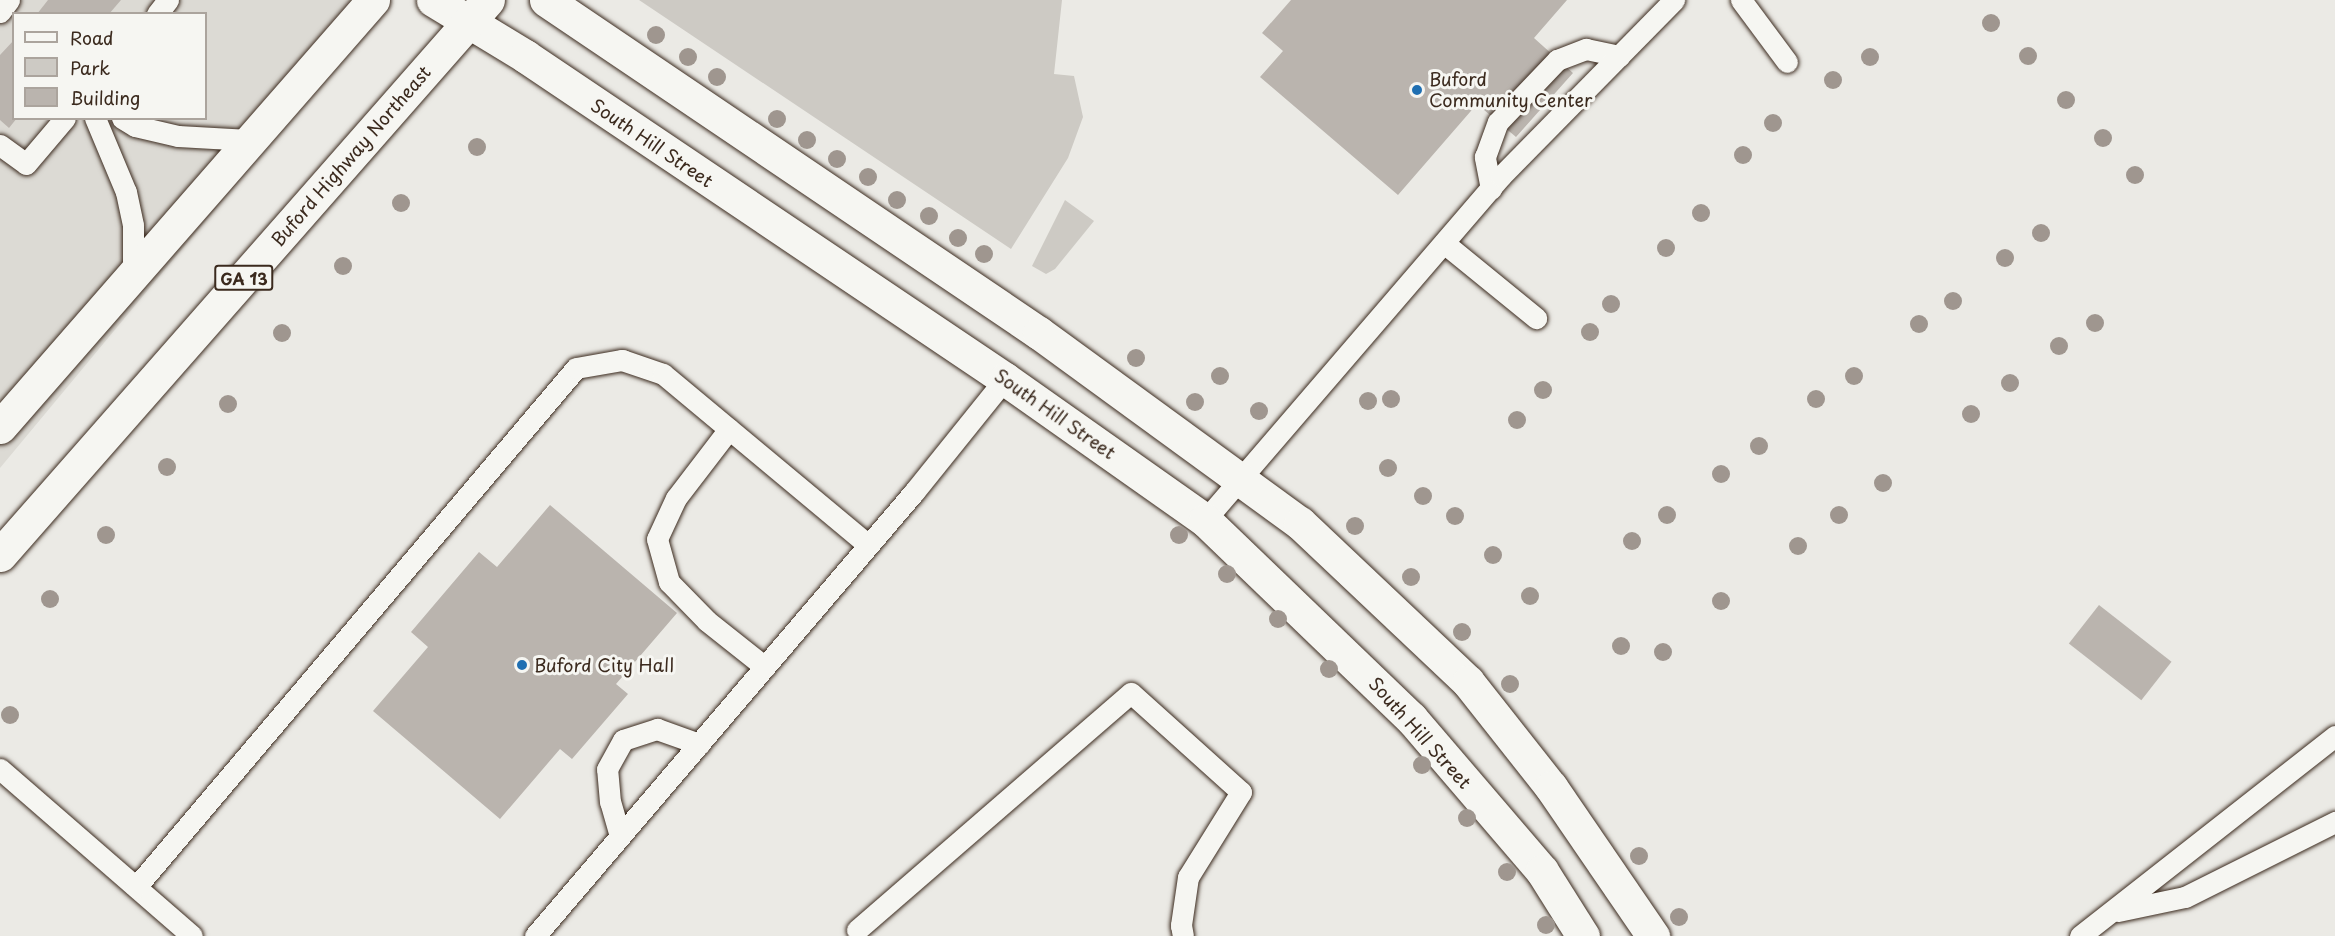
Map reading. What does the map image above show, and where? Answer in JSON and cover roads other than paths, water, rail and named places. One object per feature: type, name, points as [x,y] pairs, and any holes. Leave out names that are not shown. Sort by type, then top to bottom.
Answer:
[{"type":"street","points":[[0,427],[133,272],[373,0]]},
{"type":"street","name":"South Hill Street","points":[[433,0],[478,11],[1205,520],[1411,718],[1542,871],[1583,936]]},
{"type":"street","points":[[546,0],[1039,333],[1242,477],[1340,560],[1468,682],[1551,787],[1653,936]]},
{"type":"street","name":"Buford Highway Northeast","points":[[0,555],[478,11]]},
{"type":"lane","points":[[0,12],[9,0]]},
{"type":"lane","points":[[159,12],[168,0]]},
{"type":"lane","points":[[1205,520],[1491,189],[1674,0]]},
{"type":"lane","points":[[1741,0],[1788,62]]},
{"type":"lane","points":[[1491,189],[1485,157],[1498,122],[1557,60],[1587,49],[1619,56]]},
{"type":"lane","points":[[0,145],[26,164],[63,120]]},
{"type":"lane","points":[[95,120],[126,192],[133,225],[133,272]]},
{"type":"lane","points":[[125,120],[135,126],[178,136],[249,140]]},
{"type":"lane","points":[[1444,243],[1536,318]]},
{"type":"lane","points":[[136,887],[576,368],[622,360],[663,374],[868,545]]},
{"type":"lane","points":[[535,936],[868,545],[1005,379]]},
{"type":"lane","points":[[729,429],[676,498],[657,539],[669,582],[707,621],[765,667]]},
{"type":"lane","points":[[857,930],[1131,693],[1241,792],[1188,877],[1181,925],[1184,936]]},
{"type":"lane","points":[[620,836],[610,802],[607,769],[623,741],[657,729],[699,744]]},
{"type":"lane","points":[[2080,936],[2335,736]]},
{"type":"lane","points":[[0,769],[192,936]]},
{"type":"lane","points":[[2111,912],[2185,897],[2335,822]]},
{"type":"place","name":"Buford Community Center","points":[[1417,90]]},
{"type":"place","name":"Buford City Hall","points":[[522,665]]}]
